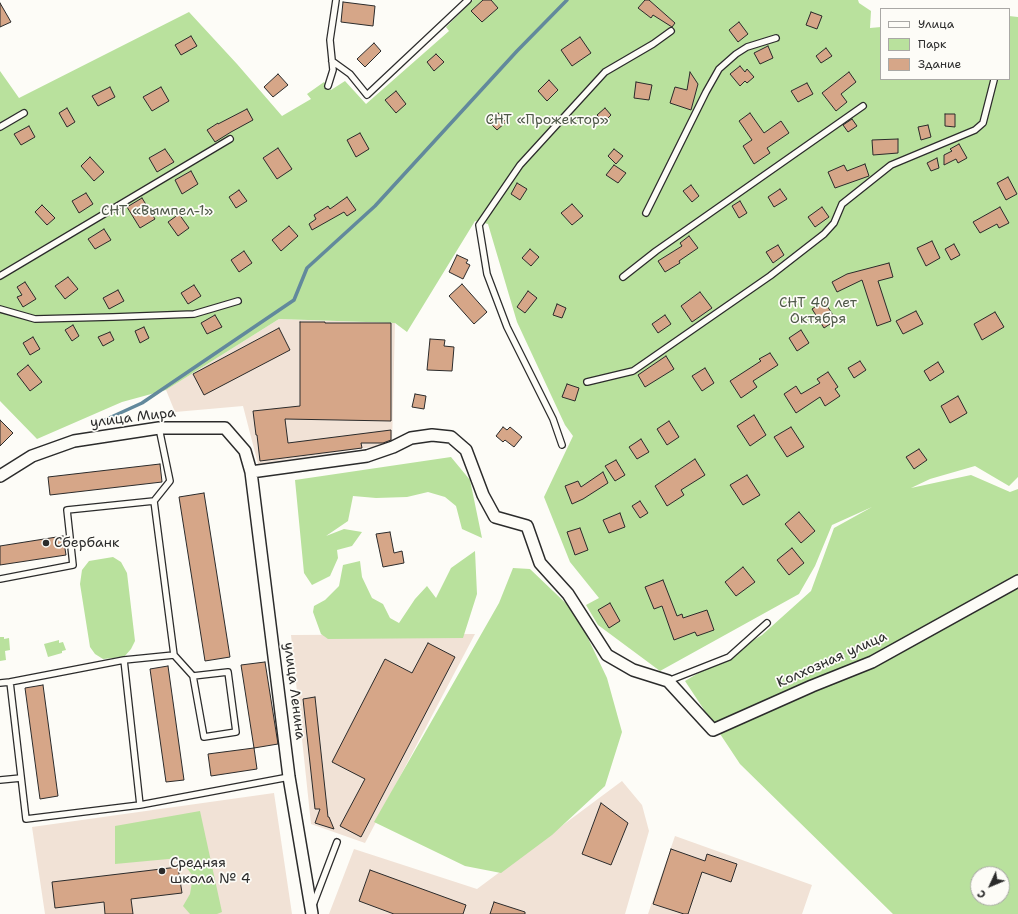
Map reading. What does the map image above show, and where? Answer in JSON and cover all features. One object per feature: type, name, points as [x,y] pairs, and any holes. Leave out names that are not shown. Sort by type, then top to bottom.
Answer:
[{"type":"street","name":"улица Мира","points":[[0,476],[32,456],[74,441],[159,428],[225,428],[245,451],[251,472]]},
{"type":"street","points":[[251,472],[367,456],[393,447],[411,438],[432,435],[451,437],[466,450],[483,495],[495,517],[527,526],[540,564],[568,594],[607,655],[633,670],[668,682]]},
{"type":"street","name":"улица Ленина","points":[[251,472],[289,777],[312,911]]},
{"type":"street","name":"Колхозная улица","points":[[668,682],[713,730],[805,689],[872,662],[1018,581]]},
{"type":"lane","points":[[328,86],[332,76],[330,40],[336,0]]},
{"type":"lane","points":[[332,61],[350,74],[367,95],[468,0]]},
{"type":"lane","points":[[562,445],[553,418],[507,327],[487,274],[479,225],[520,165],[605,72],[653,44],[671,31]]},
{"type":"lane","points":[[646,214],[706,92],[719,69],[736,54],[747,48],[776,38]]},
{"type":"lane","points":[[587,382],[633,371],[770,276],[824,234],[834,223],[842,204],[891,165],[975,130],[983,123],[994,80]]},
{"type":"lane","points":[[623,277],[656,251],[863,106]]},
{"type":"lane","points":[[0,126],[24,112]]},
{"type":"lane","points":[[0,276],[230,139]]},
{"type":"lane","points":[[0,309],[35,319],[142,316],[194,314],[238,301]]},
{"type":"lane","points":[[0,579],[73,565],[67,510],[154,501],[170,481],[159,428]]},
{"type":"lane","points":[[154,501],[174,655],[193,676],[204,737],[236,732],[228,672],[193,676]]},
{"type":"lane","points":[[668,682],[729,658],[767,623]]},
{"type":"lane","points":[[0,683],[124,660],[174,655]]},
{"type":"lane","points":[[124,660],[140,805]]},
{"type":"lane","points":[[10,682],[26,819],[140,805],[289,777]]},
{"type":"lane","points":[[0,780],[21,778]]},
{"type":"lane","points":[[312,911],[337,842]]},
{"type":"shaded area","points":[[279,319],[395,323],[392,444],[258,464],[243,406],[175,412],[166,390]]},
{"type":"shaded area","points":[[475,634],[365,843],[311,824],[291,635]]},
{"type":"shaded area","points":[[622,781],[642,805],[649,831],[625,914],[329,914],[354,849],[477,889]]},
{"type":"shaded area","name":"Средняя школа № 4","points":[[274,793],[292,914],[45,914],[32,827]]},
{"type":"shaded area","points":[[675,836],[812,885],[802,914],[648,914]]},
{"type":"green space","points":[[473,0],[858,0],[859,3],[871,11],[870,28],[880,27],[880,80],[1010,80],[1010,16],[1018,17],[1018,477],[1009,486],[975,466],[930,479],[911,488],[971,475],[1010,492],[1018,489],[1018,914],[893,914],[740,764],[685,681],[762,635],[811,591],[834,528],[872,507],[832,525],[815,566],[799,594],[660,671],[598,625],[586,605],[599,598],[570,562],[544,497],[573,436],[565,425],[517,322],[488,224],[475,221],[407,332],[395,323],[279,319],[166,390],[122,402],[37,439],[0,401],[0,71],[19,98],[189,12],[282,116],[311,99],[307,94],[324,82],[331,90],[345,81],[366,104],[449,31],[446,27]]},
{"type":"green space","points":[[451,457],[470,480],[482,538],[462,529],[456,506],[445,497],[428,492],[407,497],[376,498],[353,496],[348,521],[326,536],[344,529],[362,532],[352,546],[337,550],[338,558],[330,576],[312,585],[304,573],[295,480]]},
{"type":"green space","points":[[475,551],[477,594],[463,638],[328,639],[321,634],[313,612],[314,606],[325,600],[339,586],[343,565],[360,561],[362,577],[372,598],[383,604],[390,618],[399,623],[415,599],[427,586],[436,598],[451,568]]},
{"type":"green space","points":[[113,557],[121,562],[127,573],[135,641],[131,649],[124,657],[103,659],[95,654],[90,647],[80,584],[82,570],[89,561]]},
{"type":"green space","points":[[513,568],[530,569],[576,613],[607,678],[622,732],[605,786],[552,835],[501,873],[465,866],[374,822],[499,603]]},
{"type":"green space","points":[[0,637],[4,637],[4,639],[9,638],[10,650],[5,651],[6,660],[0,661]]},
{"type":"green space","points":[[59,640],[59,643],[63,642],[66,650],[62,651],[62,653],[48,657],[44,644]]},
{"type":"green space","points":[[200,811],[222,912],[217,914],[190,914],[183,906],[190,894],[193,876],[179,858],[115,864],[115,826]]},
{"type":"building","points":[[483,0],[491,0],[498,8],[482,22],[471,11]]},
{"type":"building","points":[[645,0],[649,0],[675,23],[672,27],[653,15],[651,18],[638,8]]},
{"type":"building","points":[[343,2],[375,6],[373,26],[341,22]]},
{"type":"building","points":[[0,3],[11,22],[0,27]]},
{"type":"building","points":[[811,12],[822,16],[817,29],[806,25]]},
{"type":"building","points":[[739,22],[748,34],[738,42],[729,30]]},
{"type":"building","points":[[191,36],[197,46],[181,55],[175,45]]},
{"type":"building","points":[[580,37],[591,53],[572,66],[561,50]]},
{"type":"building","points":[[374,43],[381,51],[365,67],[357,59]]},
{"type":"building","points":[[768,46],[773,58],[760,64],[754,53]]},
{"type":"building","points":[[826,48],[832,56],[821,63],[816,56]]},
{"type":"building","points":[[436,54],[444,62],[434,71],[427,62]]},
{"type":"building","points":[[740,66],[745,72],[747,69],[754,77],[747,83],[745,81],[740,86],[730,74]]},
{"type":"building","points":[[690,72],[698,84],[691,110],[670,103],[675,87],[687,90]]},
{"type":"building","points":[[849,72],[856,82],[841,94],[847,102],[836,111],[822,93]]},
{"type":"building","points":[[278,74],[288,85],[273,97],[264,87]]},
{"type":"building","points":[[549,80],[558,90],[547,101],[538,91]]},
{"type":"building","points":[[636,82],[652,85],[649,100],[634,98]]},
{"type":"building","points":[[807,83],[813,94],[798,102],[791,91]]},
{"type":"building","points":[[110,87],[115,97],[98,106],[92,96]]},
{"type":"building","points":[[161,87],[169,101],[152,111],[143,97]]},
{"type":"building","points":[[396,91],[406,104],[396,113],[385,100]]},
{"type":"building","points":[[67,108],[75,122],[67,127],[59,113]]},
{"type":"building","points":[[605,108],[611,115],[604,122],[597,115]]},
{"type":"building","points":[[247,109],[253,120],[215,142],[207,130]]},
{"type":"building","points":[[498,113],[506,122],[497,130],[489,122]]},
{"type":"building","points":[[750,113],[764,133],[781,121],[789,133],[767,148],[770,153],[754,164],[743,146],[752,140],[739,121]]},
{"type":"building","points":[[945,114],[955,114],[955,127],[945,126]]},
{"type":"building","points":[[852,119],[857,126],[848,132],[843,125]]},
{"type":"building","points":[[928,125],[931,137],[921,140],[918,127]]},
{"type":"building","points":[[29,126],[35,137],[21,145],[14,134]]},
{"type":"building","points":[[360,133],[369,149],[356,157],[347,140]]},
{"type":"building","points":[[898,139],[898,153],[873,155],[872,140]]},
{"type":"building","points":[[959,144],[967,158],[958,163],[956,159],[944,165],[944,155],[952,151],[950,149]]},
{"type":"building","points":[[278,148],[292,169],[277,179],[263,158]]},
{"type":"building","points":[[165,149],[174,162],[157,172],[149,158]]},
{"type":"building","points":[[614,149],[623,156],[616,164],[608,156]]},
{"type":"building","points":[[90,157],[104,172],[94,181],[81,166]]},
{"type":"building","points":[[937,158],[939,168],[931,171],[927,163]]},
{"type":"building","points":[[865,164],[869,176],[835,188],[828,172],[844,165],[847,171]]},
{"type":"building","points":[[614,165],[626,173],[618,183],[606,175]]},
{"type":"building","points":[[191,171],[198,184],[182,194],[175,180]]},
{"type":"building","points":[[1008,177],[1017,194],[1006,200],[997,183]]},
{"type":"building","points":[[517,183],[527,189],[520,200],[511,194]]},
{"type":"building","points":[[691,185],[699,196],[692,202],[683,191]]},
{"type":"building","points":[[780,189],[787,199],[774,207],[768,197]]},
{"type":"building","points":[[239,190],[247,201],[236,208],[229,197]]},
{"type":"building","points":[[86,193],[93,204],[79,213],[72,201]]},
{"type":"building","points":[[347,197],[356,210],[347,216],[344,212],[312,230],[309,224],[316,219],[314,215],[328,206],[330,209]]},
{"type":"building","points":[[142,198],[155,219],[140,228],[127,207]]},
{"type":"building","points":[[740,201],[747,213],[739,218],[732,206]]},
{"type":"building","points":[[572,204],[583,216],[572,225],[561,213]]},
{"type":"building","points":[[42,205],[55,218],[47,225],[35,212]]},
{"type":"building","points":[[822,207],[829,217],[815,227],[808,217]]},
{"type":"building","points":[[1000,207],[1009,223],[999,228],[997,224],[980,233],[973,222]]},
{"type":"building","points":[[179,214],[189,228],[178,236],[168,222]]},
{"type":"building","points":[[289,226],[298,236],[281,251],[272,240]]},
{"type":"building","points":[[104,229],[111,240],[95,249],[88,239]]},
{"type":"building","points":[[689,236],[698,248],[679,261],[680,263],[665,272],[658,261],[682,246],[680,243]]},
{"type":"building","points":[[932,241],[940,258],[926,266],[917,248]]},
{"type":"building","points":[[954,244],[960,255],[951,260],[945,249]]},
{"type":"building","points":[[778,245],[784,255],[773,263],[766,252]]},
{"type":"building","points":[[530,249],[539,257],[531,266],[522,258]]},
{"type":"building","points":[[244,251],[252,263],[239,272],[231,260]]},
{"type":"building","points":[[457,255],[468,260],[466,263],[470,265],[463,279],[449,272]]},
{"type":"building","points":[[889,263],[893,277],[878,281],[891,321],[877,326],[862,280],[837,292],[832,282],[847,274]]},
{"type":"building","points":[[68,277],[78,289],[65,299],[55,286]]},
{"type":"building","points":[[25,282],[36,299],[23,307],[17,297],[22,295],[17,287]]},
{"type":"building","points":[[462,284],[487,312],[474,324],[449,296]]},
{"type":"building","points":[[194,285],[201,296],[188,304],[181,293]]},
{"type":"building","points":[[118,290],[124,301],[109,309],[103,298]]},
{"type":"building","points":[[528,291],[537,298],[525,313],[517,307]]},
{"type":"building","points":[[700,292],[712,308],[692,322],[681,306]]},
{"type":"building","points":[[824,301],[836,320],[824,328],[812,309]]},
{"type":"building","points":[[557,304],[566,308],[562,318],[553,315]]},
{"type":"building","points":[[916,311],[923,324],[903,334],[896,321]]},
{"type":"building","points":[[995,312],[1004,327],[982,340],[974,324]]},
{"type":"building","points":[[215,315],[222,327],[207,334],[201,323]]},
{"type":"building","points":[[665,315],[671,324],[658,333],[652,324]]},
{"type":"building","points":[[300,322],[391,323],[391,421],[285,419],[288,443],[391,430],[391,440],[383,443],[361,443],[362,448],[260,461],[253,411],[300,406]]},
{"type":"building","points":[[73,325],[79,336],[72,341],[65,330]]},
{"type":"building","points":[[144,327],[149,338],[140,343],[135,331]]},
{"type":"building","points":[[279,328],[290,350],[204,395],[193,374]]},
{"type":"building","points":[[801,330],[809,343],[797,351],[789,338]]},
{"type":"building","points":[[110,332],[114,340],[103,346],[98,337]]},
{"type":"building","points":[[33,337],[40,349],[30,355],[23,343]]},
{"type":"building","points":[[430,339],[445,340],[444,346],[454,347],[452,371],[427,370]]},
{"type":"building","points":[[770,353],[778,365],[753,381],[757,387],[741,398],[730,381],[761,361],[759,359]]},
{"type":"building","points":[[666,356],[674,369],[645,387],[638,375]]},
{"type":"building","points":[[860,361],[866,370],[854,378],[848,368]]},
{"type":"building","points":[[938,362],[944,372],[930,381],[924,371]]},
{"type":"building","points":[[28,365],[42,382],[30,391],[17,374]]},
{"type":"building","points":[[705,368],[714,383],[702,391],[692,376]]},
{"type":"building","points":[[828,372],[838,387],[835,389],[840,396],[825,406],[820,397],[796,413],[784,394],[796,386],[801,394],[820,383],[817,379]]},
{"type":"building","points":[[567,384],[579,388],[575,401],[562,397]]},
{"type":"building","points":[[415,394],[426,396],[424,409],[412,407]]},
{"type":"building","points":[[958,396],[967,413],[950,423],[941,406]]},
{"type":"building","points":[[754,415],[766,435],[750,446],[737,426]]},
{"type":"building","points":[[0,420],[13,433],[0,446]]},
{"type":"building","points":[[669,421],[679,437],[667,445],[657,429]]},
{"type":"building","points":[[503,427],[507,430],[510,427],[522,437],[514,447],[505,440],[503,442],[496,436]]},
{"type":"building","points":[[791,427],[804,447],[787,457],[774,437]]},
{"type":"building","points":[[641,439],[649,452],[637,459],[629,447]]},
{"type":"building","points":[[919,449],[927,460],[914,469],[906,457]]},
{"type":"building","points":[[695,459],[705,475],[681,490],[684,495],[667,506],[655,486]]},
{"type":"building","points":[[616,460],[625,475],[615,481],[605,466]]},
{"type":"building","points":[[160,464],[162,482],[50,495],[48,477]]},
{"type":"building","points":[[603,472],[608,483],[583,499],[572,504],[565,486],[578,481],[581,487]]},
{"type":"building","points":[[747,475],[760,495],[743,505],[730,485]]},
{"type":"building","points":[[204,493],[230,657],[205,661],[179,497]]},
{"type":"building","points":[[640,501],[648,513],[640,518],[632,506]]},
{"type":"building","points":[[799,512],[815,531],[801,543],[785,524]]},
{"type":"building","points":[[620,513],[625,527],[609,533],[603,520]]},
{"type":"building","points":[[580,528],[588,550],[575,555],[567,532]]},
{"type":"building","points":[[390,532],[394,553],[402,551],[404,563],[383,567],[376,534]]},
{"type":"building","points":[[63,536],[66,555],[0,565],[0,546]]},
{"type":"building","points":[[792,548],[804,563],[789,575],[777,560]]},
{"type":"building","points":[[743,567],[755,582],[736,596],[725,582]]},
{"type":"building","points":[[663,580],[677,616],[682,614],[683,618],[707,610],[714,630],[697,636],[695,632],[674,640],[662,606],[654,609],[645,587]]},
{"type":"building","points":[[610,603],[620,621],[609,628],[598,610]]},
{"type":"building","points":[[428,643],[455,657],[361,837],[340,826],[365,779],[332,762],[385,659],[412,673]]},
{"type":"building","points":[[265,662],[278,744],[254,748],[241,665]]},
{"type":"building","points":[[168,666],[184,780],[166,782],[150,669]]},
{"type":"building","points":[[43,685],[58,796],[40,799],[25,688]]},
{"type":"building","points":[[315,697],[328,817],[334,829],[315,823],[320,809],[315,809],[303,699]]},
{"type":"building","points":[[254,748],[257,769],[211,776],[208,754]]},
{"type":"building","points":[[601,803],[628,823],[611,865],[582,854]]},
{"type":"building","points":[[671,849],[705,861],[707,854],[737,864],[731,882],[702,872],[688,914],[653,904]]},
{"type":"building","points":[[178,867],[182,893],[131,899],[133,914],[105,914],[104,902],[55,908],[52,882]]},
{"type":"building","points":[[370,870],[466,905],[463,914],[394,914],[359,901]]},
{"type":"building","points":[[494,902],[525,912],[525,914],[490,914]]},
{"type":"waterway","points":[[96,424],[142,403],[294,300],[307,268],[375,206],[517,51],[567,0]]},
{"type":"place","name":"Сбербанк","points":[[46,543]]},
{"type":"place","name":"Средняя школа № 4","points":[[162,871]]},
{"type":"park label","name":"СНТ «Прожектор»","points":[[547,120]]},
{"type":"park label","name":"СНТ «Вымпел-1»","points":[[157,211]]},
{"type":"park label","name":"СНТ 40 лет Октября","points":[[818,312]]}]
